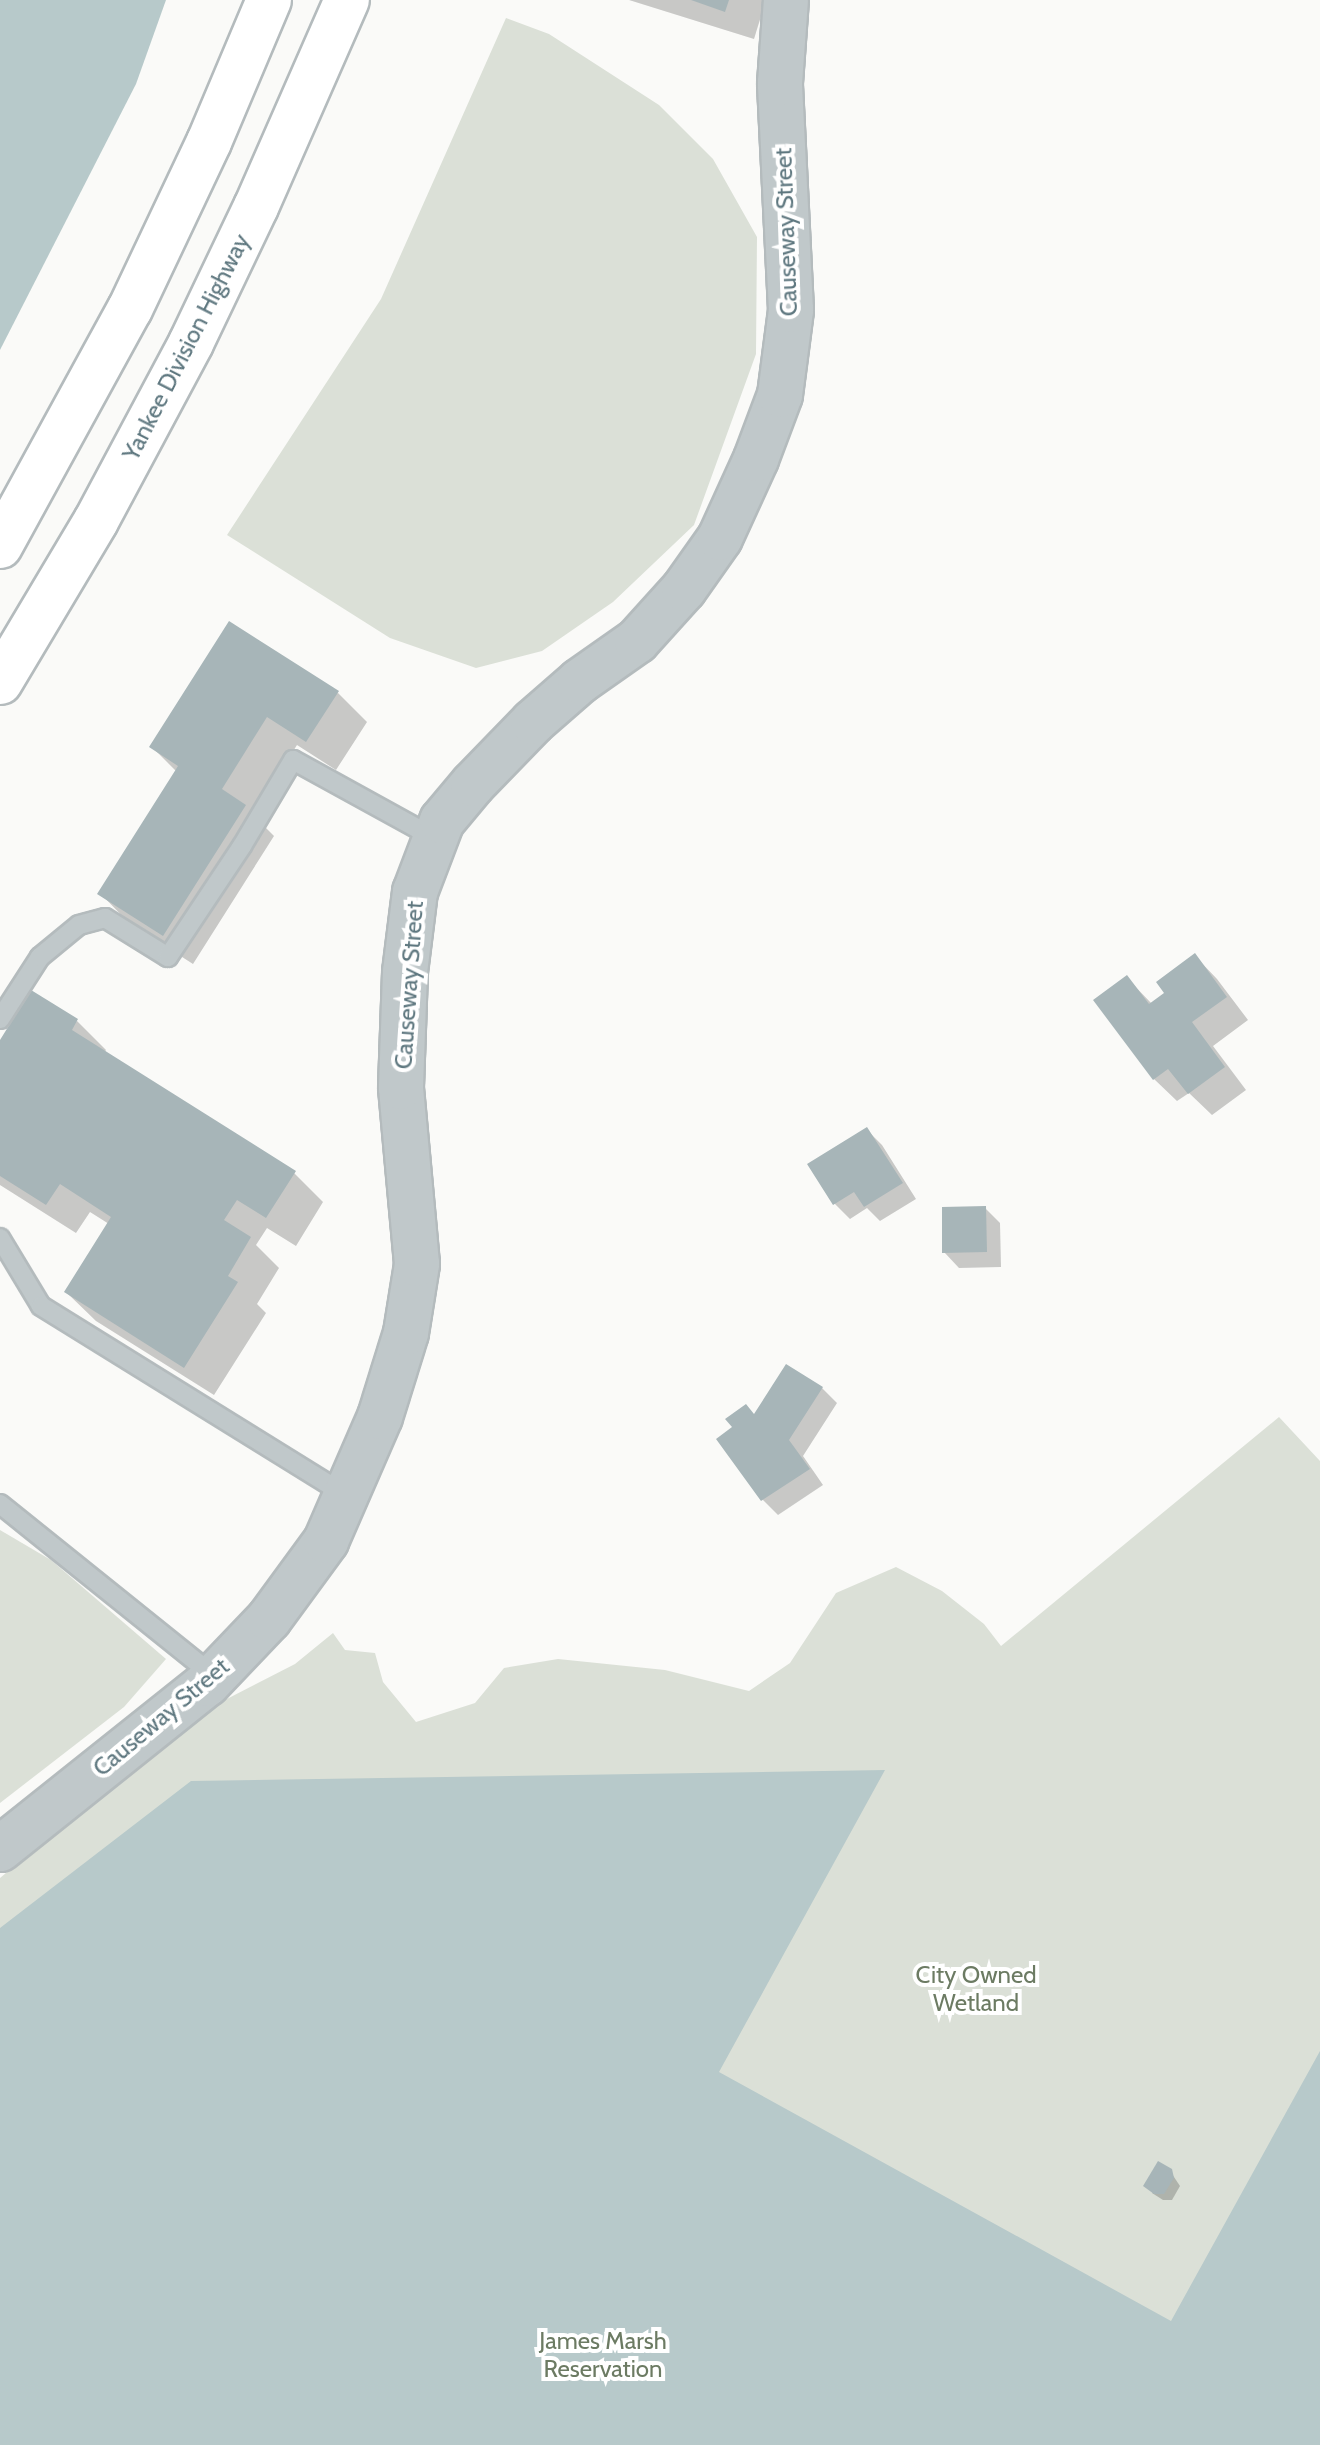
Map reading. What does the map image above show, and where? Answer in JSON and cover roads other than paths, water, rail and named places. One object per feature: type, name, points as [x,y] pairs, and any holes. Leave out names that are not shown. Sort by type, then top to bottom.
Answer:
[{"type":"highway","points":[[0,546],[130,309],[209,142],[269,0]]},
{"type":"highway","name":"Yankee Division Highway","points":[[0,682],[96,521],[191,343],[263,192],[347,0]]},
{"type":"street","name":"Causeway Street","points":[[0,1849],[214,1676],[269,1619],[318,1553],[380,1417],[406,1333],[417,1264],[401,1087],[405,972],[415,892],[442,821],[533,722],[580,681],[637,641],[684,589],[720,538],[756,459],[780,395],[791,310],[780,83],[786,0]]},
{"type":"lane","points":[[0,1019],[40,957],[79,925],[105,918],[168,957],[188,931],[293,760],[435,838]]},
{"type":"lane","points":[[0,1238],[41,1306],[346,1495]]},
{"type":"lane","points":[[0,1504],[214,1676]]},
{"type":"park label","name":"City Owned Wetland","points":[[976,1989]]},
{"type":"park label","name":"James Marsh Reservation","points":[[603,2355]]}]
